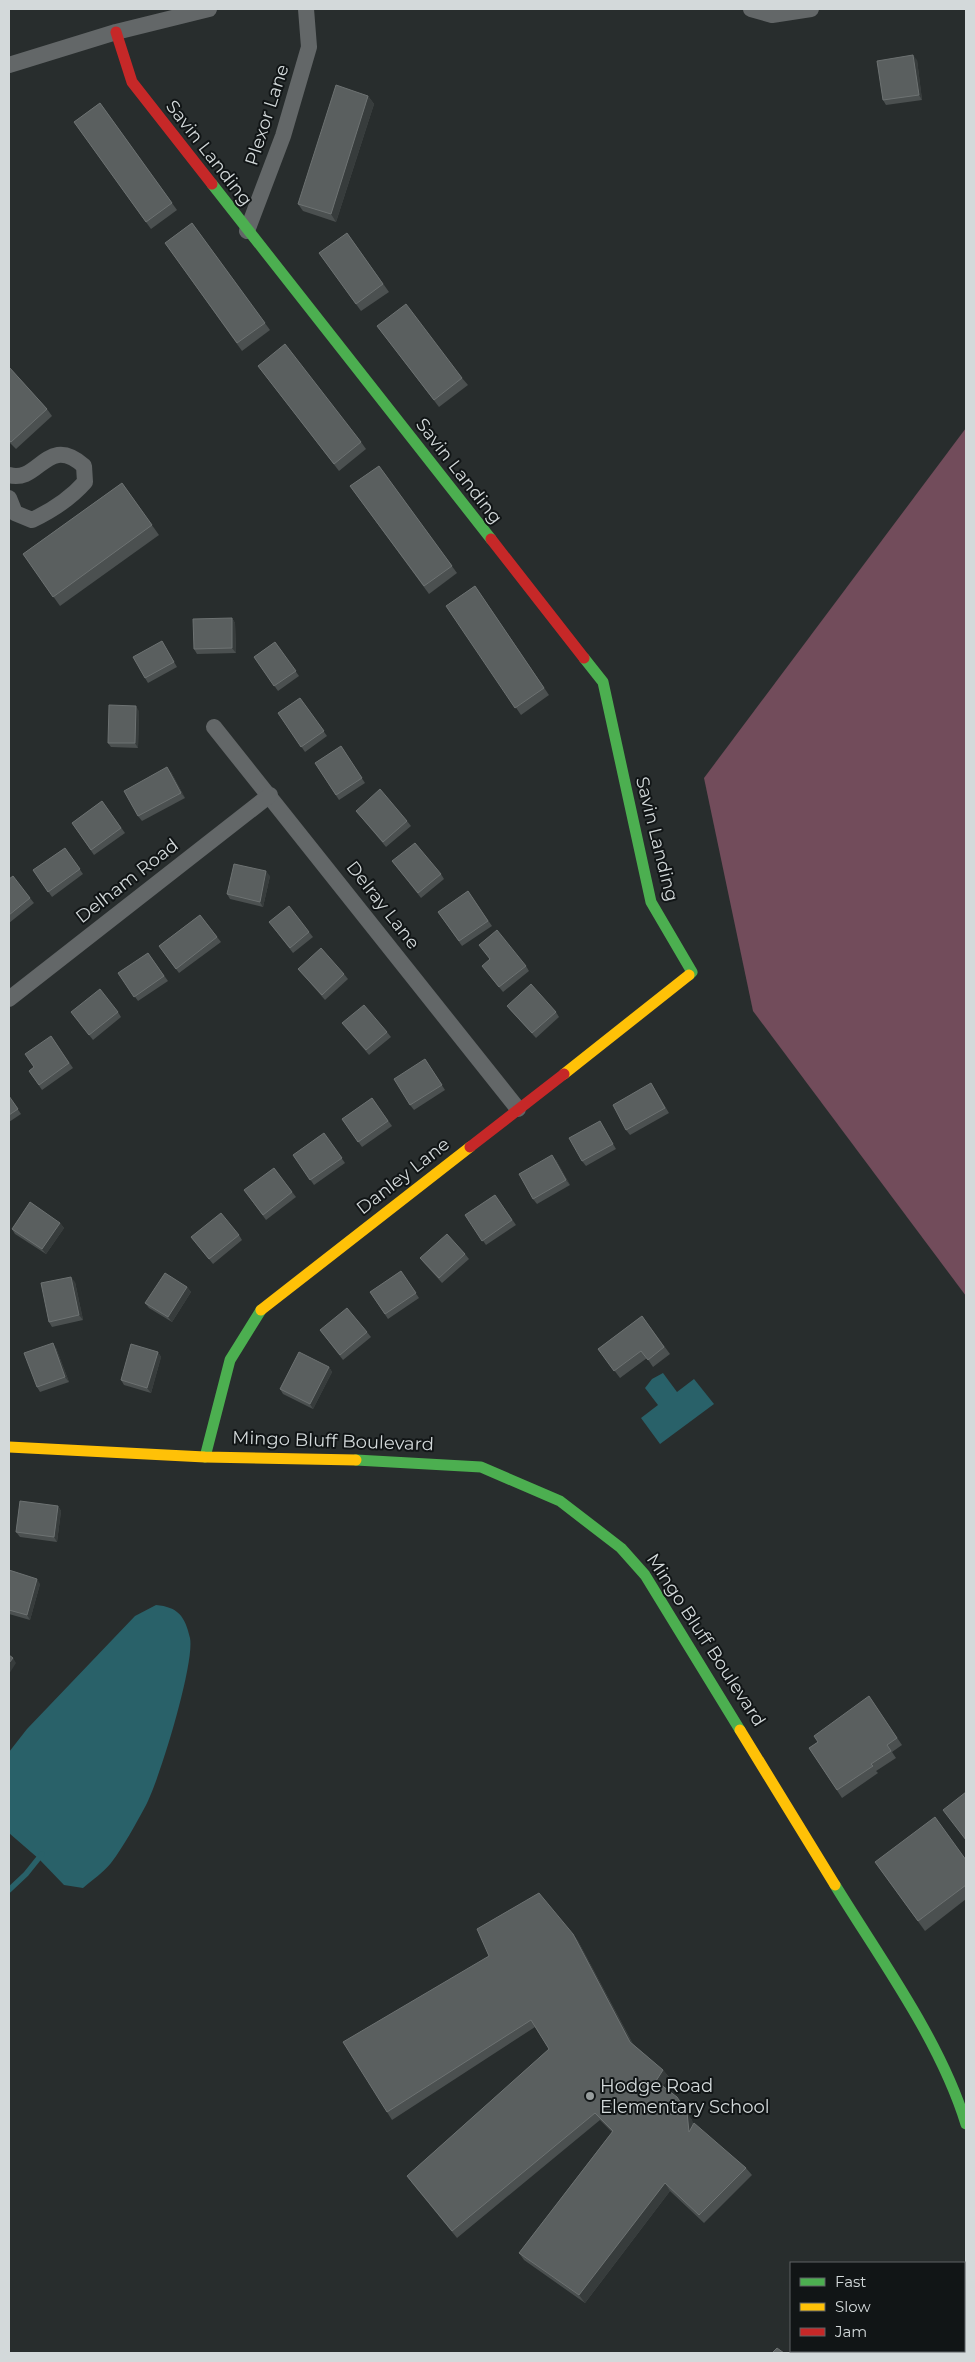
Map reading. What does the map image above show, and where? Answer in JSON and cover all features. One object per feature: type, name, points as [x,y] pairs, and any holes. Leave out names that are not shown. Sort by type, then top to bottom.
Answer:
[{"type":"street","points":[[9,65],[116,32],[209,9]]},
{"type":"street","name":"Plexor Lane","points":[[248,231],[283,136],[309,47],[306,9]]},
{"type":"street","points":[[751,9],[772,16],[811,9]]},
{"type":"street","name":"Savin Landing","points":[[116,32],[132,82],[603,682],[651,902],[692,972]]},
{"type":"street","points":[[9,475],[18,478],[55,455],[73,456],[84,466],[85,482],[74,495],[51,511],[32,520],[16,513],[9,498]]},
{"type":"street","name":"Delray Lane","points":[[214,728],[270,795],[518,1109]]},
{"type":"street","name":"Delham Road","points":[[9,999],[270,795]]},
{"type":"street","name":"Danley Lane","points":[[205,1457],[230,1360],[263,1307],[626,1026],[692,972]]},
{"type":"street","name":"Mingo Bluff Boulevard","points":[[9,1446],[205,1457],[343,1459],[481,1467],[560,1501],[621,1548],[645,1575],[927,2035],[957,2095],[966,2124]]},
{"type":"shaded area","points":[[966,428],[966,1296],[753,1011],[704,778]]},
{"type":"water","points":[[663,1373],[677,1392],[694,1379],[714,1404],[660,1444],[641,1418],[658,1405],[645,1388],[652,1379]]},
{"type":"water","points":[[156,1605],[170,1608],[179,1614],[186,1624],[190,1638],[190,1651],[182,1696],[159,1774],[145,1807],[125,1843],[111,1863],[83,1888],[64,1885],[39,1859],[9,1833],[9,1752],[27,1729],[135,1616]]},
{"type":"building","points":[[913,55],[919,95],[883,100],[877,61]]},
{"type":"building","points":[[336,85],[368,96],[331,214],[298,204]]},
{"type":"building","points":[[100,103],[172,203],[146,222],[74,122]]},
{"type":"building","points":[[192,223],[265,323],[237,343],[165,243]]},
{"type":"building","points":[[347,233],[383,284],[356,304],[319,253]]},
{"type":"building","points":[[406,304],[462,378],[434,400],[377,326]]},
{"type":"building","points":[[285,344],[361,442],[334,464],[258,366]]},
{"type":"building","points":[[9,367],[47,409],[11,442],[9,440]]},
{"type":"building","points":[[379,466],[452,566],[424,586],[350,486]]},
{"type":"building","points":[[122,483],[152,525],[53,597],[23,554]]},
{"type":"building","points":[[475,586],[544,688],[515,708],[446,606]]},
{"type":"building","points":[[232,618],[232,648],[194,649],[193,619]]},
{"type":"building","points":[[162,641],[174,662],[145,678],[133,657]]},
{"type":"building","points":[[275,642],[296,671],[274,686],[254,657]]},
{"type":"building","points":[[300,698],[324,731],[301,747],[278,713]]},
{"type":"building","points":[[109,705],[136,706],[135,743],[108,743]]},
{"type":"building","points":[[341,746],[362,778],[336,795],[315,763]]},
{"type":"building","points":[[167,767],[181,793],[138,816],[124,791]]},
{"type":"building","points":[[380,789],[407,821],[383,842],[356,811]]},
{"type":"building","points":[[102,801],[121,828],[91,850],[72,823]]},
{"type":"building","points":[[415,843],[441,874],[418,893],[392,861]]},
{"type":"building","points":[[65,848],[80,869],[48,892],[33,870]]},
{"type":"building","points":[[234,864],[266,871],[260,902],[227,894]]},
{"type":"building","points":[[13,876],[30,898],[9,915],[9,879]]},
{"type":"building","points":[[468,891],[488,921],[459,941],[438,912]]},
{"type":"building","points":[[289,906],[309,932],[290,948],[269,922]]},
{"type":"building","points":[[200,915],[217,937],[176,969],[159,946]]},
{"type":"building","points":[[497,930],[526,966],[499,987],[482,966],[490,959],[479,945]]},
{"type":"building","points":[[321,948],[344,974],[322,995],[298,969]]},
{"type":"building","points":[[148,953],[164,976],[134,997],[118,973]]},
{"type":"building","points":[[531,984],[556,1012],[532,1033],[507,1006]]},
{"type":"building","points":[[100,989],[118,1012],[89,1035],[71,1012]]},
{"type":"building","points":[[364,1005],[387,1032],[366,1050],[342,1023]]},
{"type":"building","points":[[51,1036],[69,1063],[39,1085],[29,1071],[34,1067],[25,1054]]},
{"type":"building","points":[[425,1059],[442,1085],[410,1105],[394,1079]]},
{"type":"building","points":[[651,1083],[665,1108],[626,1130],[613,1105]]},
{"type":"building","points":[[9,1096],[18,1109],[9,1115]]},
{"type":"building","points":[[372,1098],[388,1121],[358,1142],[342,1119]]},
{"type":"building","points":[[600,1121],[613,1144],[582,1161],[569,1138]]},
{"type":"building","points":[[324,1133],[342,1158],[310,1180],[293,1155]]},
{"type":"building","points":[[552,1155],[566,1180],[533,1199],[519,1174]]},
{"type":"building","points":[[274,1168],[292,1192],[263,1215],[244,1190]]},
{"type":"building","points":[[495,1195],[512,1220],[482,1241],[465,1215]]},
{"type":"building","points":[[30,1202],[60,1223],[42,1249],[12,1229]]},
{"type":"building","points":[[221,1213],[239,1235],[209,1259],[191,1237]]},
{"type":"building","points":[[447,1234],[465,1254],[439,1278],[420,1258]]},
{"type":"building","points":[[401,1271],[416,1293],[385,1314],[370,1292]]},
{"type":"building","points":[[165,1273],[187,1287],[168,1317],[145,1303]]},
{"type":"building","points":[[71,1277],[79,1315],[49,1322],[41,1283]]},
{"type":"building","points":[[347,1308],[367,1332],[340,1355],[320,1330]]},
{"type":"building","points":[[642,1316],[664,1347],[648,1360],[641,1351],[614,1371],[598,1349]]},
{"type":"building","points":[[53,1343],[65,1377],[37,1387],[24,1353]]},
{"type":"building","points":[[131,1344],[158,1352],[147,1388],[121,1380]]},
{"type":"building","points":[[299,1352],[329,1367],[310,1404],[280,1389]]},
{"type":"building","points":[[20,1501],[58,1506],[54,1537],[16,1532]]},
{"type":"building","points":[[9,1570],[37,1579],[27,1615],[9,1610]]},
{"type":"building","points":[[9,1655],[13,1658],[9,1663]]},
{"type":"building","points":[[869,1696],[897,1738],[887,1745],[891,1751],[871,1764],[873,1766],[837,1790],[809,1748],[818,1742],[814,1736]]},
{"type":"building","points":[[966,1792],[966,1840],[943,1810]]},
{"type":"building","points":[[935,1817],[966,1860],[966,1885],[918,1921],[875,1862]]},
{"type":"building","name":"Hodge Road Elementary School","points":[[539,1893],[573,1934],[630,2042],[663,2070],[656,2081],[677,2097],[687,2112],[689,2132],[694,2123],[746,2168],[699,2215],[665,2183],[579,2295],[519,2253],[613,2131],[595,2113],[452,2231],[407,2176],[549,2049],[531,2020],[387,2112],[343,2042],[489,1956],[477,1929]]},
{"type":"building","points":[[777,2348],[784,2353],[772,2353]]},
{"type":"waterway","points":[[9,1890],[26,1874],[42,1854]]},
{"type":"traffic: fast","points":[[212,184],[491,539]]},
{"type":"traffic: fast","points":[[584,658],[603,682],[651,902],[692,972],[689,975]]},
{"type":"traffic: fast","points":[[205,1457],[230,1360],[261,1310]]},
{"type":"traffic: fast","points":[[356,1460],[481,1467],[560,1501],[621,1548],[645,1575],[740,1730]]},
{"type":"traffic: fast","points":[[835,1885],[890,1971],[925,2031],[955,2093],[966,2124]]},
{"type":"traffic: slow","points":[[564,1074],[689,975]]},
{"type":"traffic: slow","points":[[261,1310],[470,1147]]},
{"type":"traffic: slow","points":[[9,1447],[205,1457],[356,1460]]},
{"type":"traffic: slow","points":[[740,1730],[835,1885]]},
{"type":"traffic: jam","points":[[116,32],[132,82],[212,184]]},
{"type":"traffic: jam","points":[[491,539],[584,658]]},
{"type":"traffic: jam","points":[[470,1147],[564,1074]]},
{"type":"place","name":"Hodge Road Elementary School","points":[[590,2096]]}]
